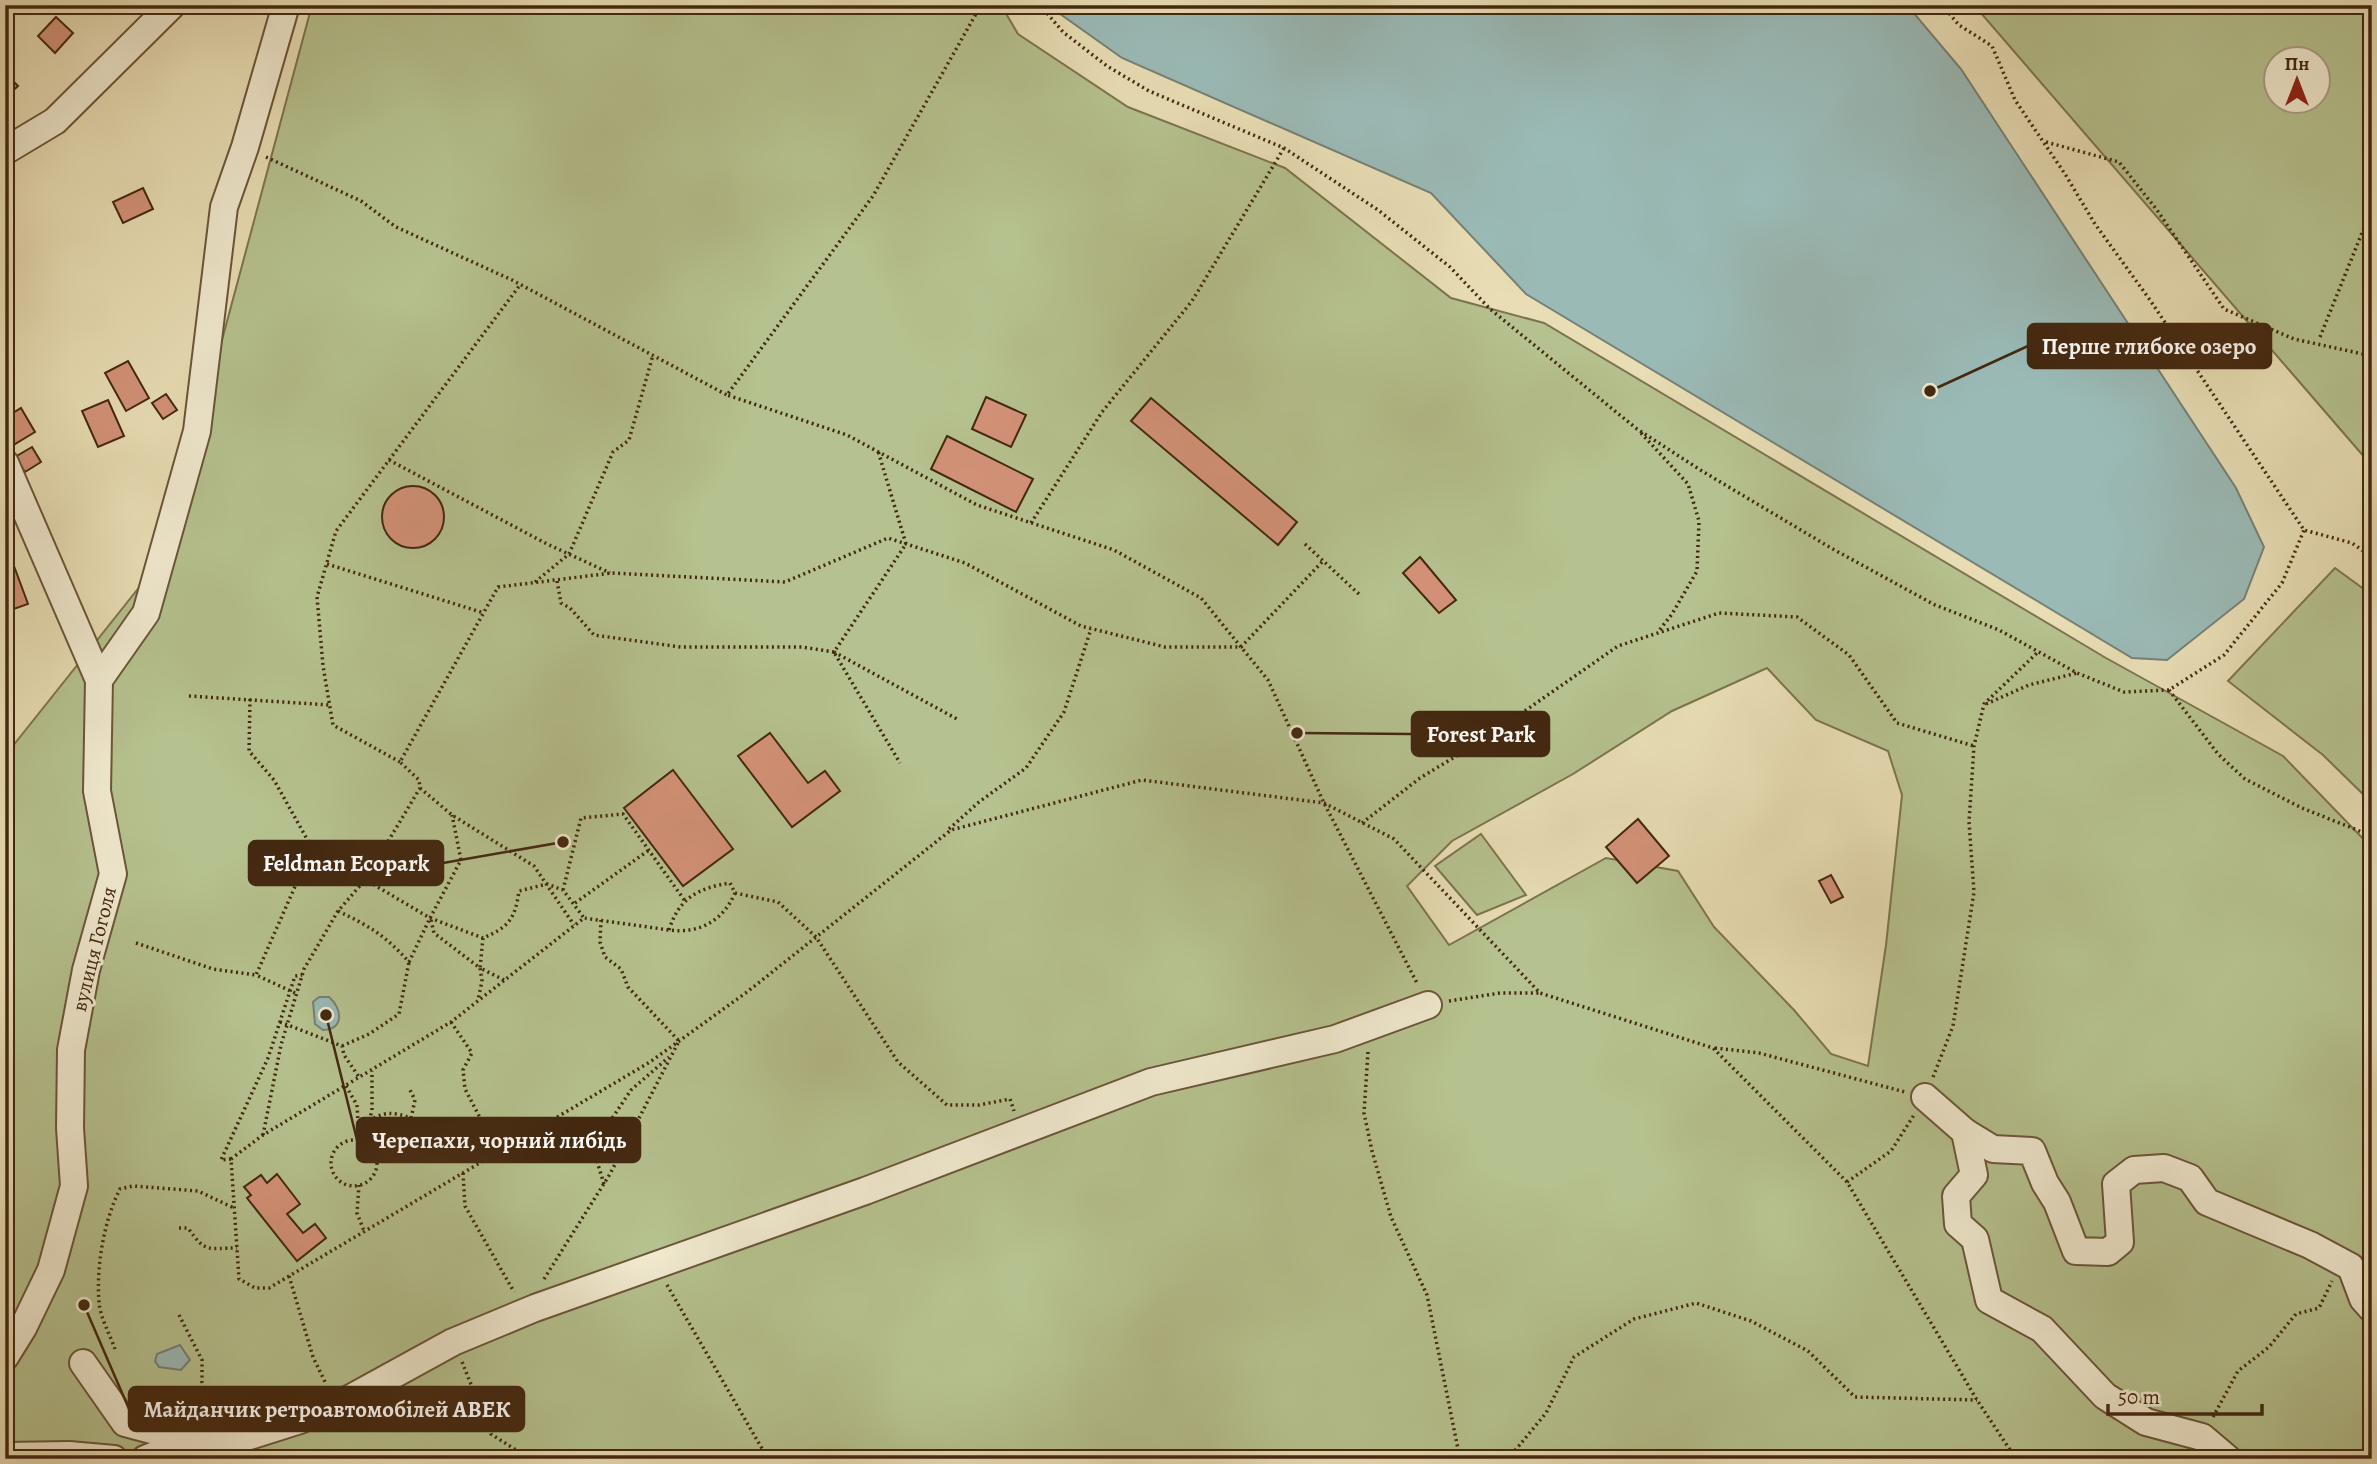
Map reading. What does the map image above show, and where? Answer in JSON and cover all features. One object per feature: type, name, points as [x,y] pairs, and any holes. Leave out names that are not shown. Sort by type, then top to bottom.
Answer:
[{"type":"street","points":[[5,151],[55,121],[172,5]]},
{"type":"street","points":[[99,680],[146,613],[197,431],[224,206],[245,147],[286,5]]},
{"type":"street","name":"вулиця Гоголя","points":[[5,463],[14,504],[99,680],[97,791],[113,874],[86,970],[71,1050],[70,1128],[74,1186],[51,1270],[23,1328],[5,1357]]},
{"type":"street","points":[[83,1363],[125,1423],[190,1440],[243,1438],[300,1420],[335,1405],[453,1342],[525,1312],[865,1191],[1151,1082],[1335,1039],[1428,1004]]},
{"type":"street","points":[[1925,1097],[1965,1132],[1993,1149],[2032,1151],[2045,1183],[2057,1202],[2076,1251],[2108,1252],[2120,1242],[2116,1184],[2134,1170],[2164,1168],[2190,1178],[2207,1202],[2310,1245],[2351,1267],[2363,1299],[2372,1309]]},
{"type":"street","points":[[1965,1132],[1974,1175],[1956,1196],[1958,1223],[1975,1239],[1989,1300],[2042,1329],[2105,1396],[2146,1422],[2202,1437],[2228,1459]]},
{"type":"street","points":[[145,1459],[195,1439]]},
{"type":"street","points":[[5,1456],[69,1455],[114,1459]]},
{"type":"path","points":[[727,395],[873,196],[981,5]]},
{"type":"path","points":[[1040,5],[1063,32],[1128,79],[1149,91],[1284,148],[1400,227],[1450,267],[1490,309],[1637,429],[1702,471],[1935,605],[1999,630],[2077,673],[2124,692],[2169,690],[2224,654],[2282,583],[2304,530]]},
{"type":"path","points":[[1942,5],[1959,25],[1992,46],[2015,100],[2095,225],[2150,300],[2304,530],[2352,544],[2372,557]]},
{"type":"path","points":[[2044,142],[2119,162],[2157,210],[2224,309],[2294,339],[2372,356]]},
{"type":"path","points":[[245,147],[362,201],[396,227],[520,285],[727,395],[847,435],[977,505],[1114,550],[1201,598],[1268,680],[1324,803],[1428,1004],[1500,993],[1541,993],[1713,1048],[1759,1053],[1925,1097]]},
{"type":"path","points":[[1030,524],[1102,412],[1192,301],[1284,148]]},
{"type":"path","points":[[2320,337],[2372,208]]},
{"type":"path","points":[[263,1136],[276,1068],[302,975],[338,911],[365,880],[420,788],[419,780],[400,762],[333,725],[323,666],[317,597],[336,531],[520,285]]},
{"type":"path","points":[[533,584],[569,554],[613,452],[629,440],[653,355]]},
{"type":"path","points":[[1637,429],[1688,484],[1699,522],[1697,571],[1672,614],[1657,633]]},
{"type":"path","points":[[878,451],[906,544]]},
{"type":"path","points":[[389,460],[569,554],[612,573]]},
{"type":"path","points":[[400,762],[498,587],[612,573],[785,582],[888,538],[965,563],[1081,626],[1166,647],[1241,647],[1323,561]]},
{"type":"path","points":[[834,652],[906,544]]},
{"type":"path","points":[[1305,544],[1361,596]]},
{"type":"path","points":[[327,564],[484,613]]},
{"type":"path","points":[[557,581],[561,603],[570,608],[594,635],[681,647],[802,647],[834,652],[957,719]]},
{"type":"path","points":[[1362,823],[1420,778],[1486,738],[1618,646],[1719,613],[1797,617],[1849,655],[1897,723],[1974,746]]},
{"type":"path","points":[[928,849],[979,802],[1026,768],[1064,712],[1091,629]]},
{"type":"path","points":[[1847,1182],[1891,1151],[1925,1097],[1953,1026],[1974,892],[1969,822],[1974,746],[1984,704],[2039,651]]},
{"type":"path","points":[[834,652],[900,763]]},
{"type":"path","points":[[1984,704],[2029,685],[2077,673]]},
{"type":"path","points":[[2169,690],[2218,754],[2245,779],[2302,808],[2372,836]]},
{"type":"path","points":[[190,696],[330,705]]},
{"type":"path","points":[[250,699],[249,751],[274,780],[312,848],[430,918],[483,938],[501,930],[516,913],[519,891],[547,884],[563,890],[584,918]]},
{"type":"path","points":[[231,1159],[239,1279],[255,1289],[269,1288],[650,1062],[747,992],[951,830],[1142,780],[1324,803],[1394,839],[1541,993]]},
{"type":"path","points":[[420,788],[452,815],[534,866],[574,925]]},
{"type":"path","points":[[563,890],[581,818],[623,814],[685,901]]},
{"type":"path","points":[[280,1022],[342,1046],[369,1034],[399,1014],[409,961],[461,860],[452,815]]},
{"type":"path","points":[[256,975],[312,848]]},
{"type":"path","points":[[575,903],[649,850]]},
{"type":"path","points":[[302,975],[295,976],[266,1064],[221,1160],[231,1159],[263,1136],[451,1022],[584,918],[669,930],[679,931],[706,926],[729,909],[735,894],[730,883],[692,895],[675,911],[669,930]]},
{"type":"path","points":[[735,894],[778,902],[816,937],[898,1062],[947,1105],[979,1105],[1010,1099],[1022,1131]]},
{"type":"path","points":[[338,911],[374,929],[409,961]]},
{"type":"path","points":[[430,918],[434,933],[480,968],[504,980]]},
{"type":"path","points":[[600,920],[600,942],[605,957],[621,970],[628,987],[679,1041]]},
{"type":"path","points":[[478,1000],[482,981],[480,968],[483,938]]},
{"type":"path","points":[[136,943],[213,970],[256,975],[296,994]]},
{"type":"path","points":[[451,1022],[472,1053],[463,1070],[465,1089],[498,1152]]},
{"type":"path","points":[[1372,1025],[1366,1059],[1364,1113],[1391,1217],[1427,1295],[1460,1459]]},
{"type":"path","points":[[544,1279],[604,1184],[679,1041]]},
{"type":"path","points":[[342,1046],[344,1055],[359,1077]]},
{"type":"path","points":[[1713,1048],[1847,1182],[1977,1400],[2016,1459]]},
{"type":"path","points":[[604,1184],[595,1155],[607,1126],[631,1090],[672,1055]]},
{"type":"path","points":[[266,1064],[276,1068]]},
{"type":"path","points":[[364,1142],[372,1110],[372,1070]]},
{"type":"path","points":[[346,1086],[357,1105],[359,1140]]},
{"type":"path","points":[[369,1121],[383,1113],[395,1112],[411,1118],[415,1100],[409,1088]]},
{"type":"path","points":[[359,1140],[375,1152],[377,1166],[371,1178],[359,1185],[341,1181],[333,1173],[331,1165],[338,1146],[359,1140]]},
{"type":"path","points":[[463,1173],[465,1206],[525,1312]]},
{"type":"path","points":[[359,1185],[357,1213],[364,1231]]},
{"type":"path","points":[[115,1349],[99,1304],[101,1251],[111,1207],[120,1189],[133,1186],[198,1191],[234,1208]]},
{"type":"path","points":[[179,1228],[188,1228],[198,1242],[209,1250],[237,1248]]},
{"type":"path","points":[[656,1265],[768,1459]]},
{"type":"path","points":[[2202,1437],[2238,1371],[2269,1347],[2296,1314],[2319,1308],[2330,1283],[2351,1267]]},
{"type":"path","points":[[289,1276],[313,1357],[335,1405]]},
{"type":"path","points":[[1508,1459],[1546,1413],[1574,1357],[1634,1319],[1696,1303],[1751,1321],[1808,1351],[1855,1397],[1977,1400]]},
{"type":"path","points":[[179,1315],[202,1360],[202,1382],[227,1438]]},
{"type":"path","points":[[453,1342],[491,1434],[530,1459]]},
{"type":"green space","points":[[312,5],[1001,5],[1018,34],[1128,107],[1285,168],[1451,298],[1544,323],[2106,658],[2283,756],[2372,848],[2372,1459],[5,1459],[5,751],[12,747],[164,556]],"holes":[[[1767,668],[1816,720],[1888,751],[1902,795],[1886,945],[1868,1066],[1831,1054],[1794,1010],[1714,927],[1678,871],[1606,858],[1449,945],[1407,886],[1452,841],[1573,774],[1672,711]]]},
{"type":"green space","points":[[1974,5],[2372,5],[2372,466]]},
{"type":"green space","points":[[2335,568],[2372,595],[2372,803],[2323,755],[2228,681]]},
{"type":"green space","points":[[1481,834],[1526,895],[1477,915],[1435,866]]},
{"type":"water","points":[[1053,5],[1907,5],[1961,69],[2236,488],[2264,547],[2244,599],[2167,660],[2132,658],[1526,294],[1431,193],[1122,58],[1056,11]]},
{"type":"water","points":[[319,997],[329,997],[339,1012],[338,1022],[330,1029],[323,1030],[315,1024],[313,1002]]},
{"type":"water","points":[[180,1345],[190,1360],[181,1370],[159,1367],[155,1361],[157,1354]]},
{"type":"building","points":[[56,17],[73,33],[55,53],[38,36]]},
{"type":"building","points":[[5,73],[18,86],[5,98]]},
{"type":"building","points":[[143,188],[153,209],[123,223],[113,202]]},
{"type":"building","points":[[128,361],[149,398],[126,411],[105,373]]},
{"type":"building","points":[[166,394],[177,410],[163,419],[152,403]]},
{"type":"building","points":[[986,397],[1026,415],[1011,447],[972,429]]},
{"type":"building","points":[[1151,398],[1297,522],[1278,545],[1131,421]]},
{"type":"building","points":[[108,400],[124,436],[98,447],[82,411]]},
{"type":"building","points":[[21,408],[35,432],[10,447],[5,438],[5,418]]},
{"type":"building","points":[[947,436],[1033,479],[1016,512],[931,469]]},
{"type":"building","points":[[32,447],[41,462],[25,472],[15,457]]},
{"type":"building","points":[[413,486],[435,495],[444,517],[435,539],[413,548],[391,539],[382,517],[391,495]]},
{"type":"building","points":[[1420,557],[1456,600],[1439,613],[1403,573]]},
{"type":"building","points":[[14,566],[28,604],[5,612],[5,569]]},
{"type":"building","points":[[770,733],[808,783],[825,771],[840,791],[792,827],[738,756]]},
{"type":"building","points":[[673,770],[733,849],[683,886],[624,808]]},
{"type":"building","points":[[1638,819],[1669,856],[1637,883],[1606,847]]},
{"type":"building","points":[[1831,875],[1843,897],[1831,903],[1819,881]]},
{"type":"building","points":[[277,1174],[300,1204],[287,1214],[303,1233],[315,1224],[326,1238],[297,1261],[247,1198],[251,1195],[244,1187],[261,1175],[267,1183]]},
{"type":"place","name":"Перше глибоке озеро","points":[[1930,391]]},
{"type":"place","name":"Forest Park","points":[[1297,733]]},
{"type":"place","name":"Feldman Ecopark","points":[[563,842]]},
{"type":"place","name":"Черепахи, чорний либідь","points":[[326,1015]]},
{"type":"place","name":"Майданчик ретроавтомобілей АВЕК","points":[[84,1305]]}]
